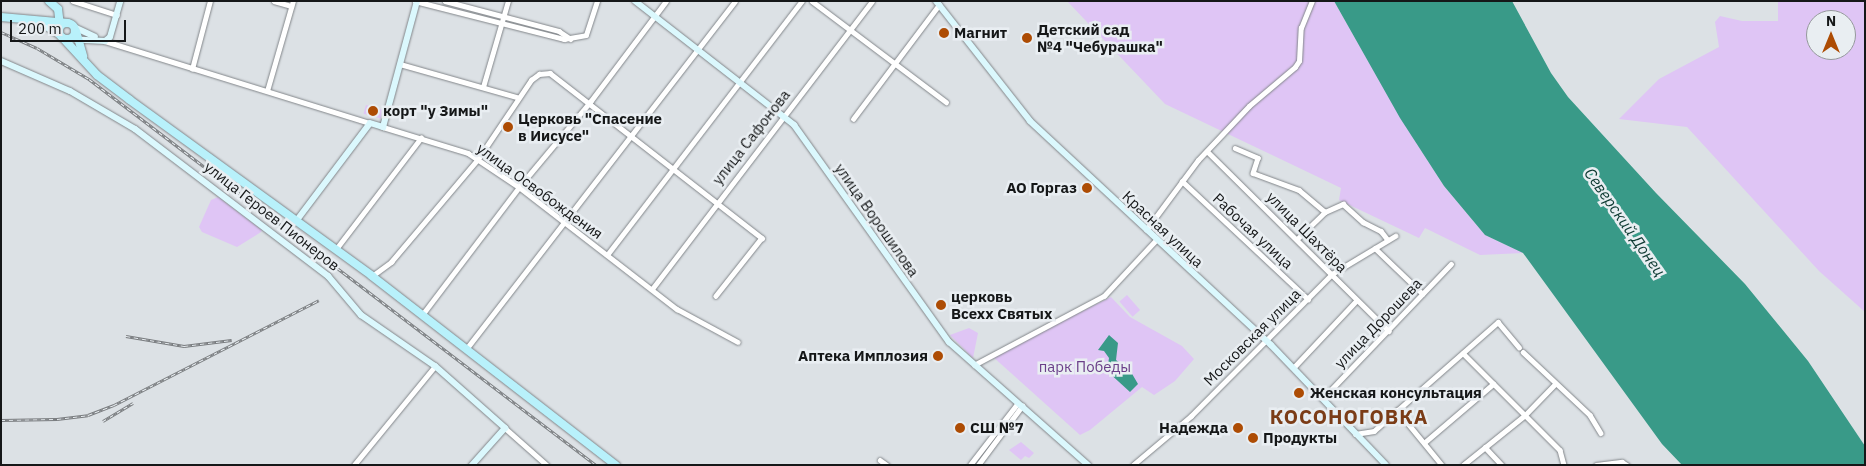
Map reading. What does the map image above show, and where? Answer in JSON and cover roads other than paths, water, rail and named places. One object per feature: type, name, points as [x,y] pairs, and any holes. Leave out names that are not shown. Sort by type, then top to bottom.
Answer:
[{"type":"main road","points":[[50,1],[58,9],[74,36],[64,38],[68,26]]},
{"type":"main road","name":"улица Героев Пионеров","points":[[1,17],[68,26],[90,68]]},
{"type":"main road","name":"улица Героев Пионеров","points":[[64,38],[90,68],[130,100],[372,276],[616,465]]},
{"type":"street","points":[[73,1],[117,15]]},
{"type":"street","points":[[64,38],[105,41],[110,37],[120,1]]},
{"type":"street","points":[[192,69],[210,1]]},
{"type":"street","points":[[267,91],[292,4],[274,1]]},
{"type":"street","points":[[383,127],[416,1],[571,39],[586,35],[597,1]]},
{"type":"street","points":[[445,1],[559,31],[571,39]]},
{"type":"street","points":[[483,87],[508,1]]},
{"type":"street","name":"улица Ворошилова","points":[[635,1],[783,115],[804,136],[946,338],[974,366],[1088,465]]},
{"type":"street","points":[[422,315],[519,187],[590,102],[666,1]]},
{"type":"street","points":[[467,348],[735,1]]},
{"type":"street","points":[[607,255],[802,1]]},
{"type":"street","points":[[812,1],[946,102]]},
{"type":"street","name":"улица Сафонова","points":[[652,289],[783,115],[872,1]]},
{"type":"street","points":[[1146,230],[1207,151],[1249,106],[1295,67],[1299,61],[1301,28],[1312,1]]},
{"type":"street","points":[[853,119],[896,65],[938,3]]},
{"type":"street","name":"Красная улица","points":[[938,3],[1030,121],[1294,367],[1386,465]]},
{"type":"street","name":"улица Героев Пионеров","points":[[32,20],[64,38]]},
{"type":"street","points":[[68,26],[105,41]]},
{"type":"street","name":"улица Освобождения","points":[[105,41],[421,138],[478,159],[519,187],[677,309],[738,342]]},
{"type":"street","name":"улица Героев Пионеров","points":[[1,61],[70,92],[135,129],[328,276],[361,315],[435,366],[547,465]]},
{"type":"street","points":[[400,64],[517,97]]},
{"type":"street","points":[[372,276],[391,262],[478,159],[517,97],[535,76],[550,73],[590,102],[762,238],[716,296]]},
{"type":"street","points":[[297,220],[370,123]]},
{"type":"street","points":[[336,249],[421,138]]},
{"type":"street","points":[[1235,148],[1258,158],[1253,173],[1299,190],[1325,212]]},
{"type":"street","name":"улица Шахтёра","points":[[1207,151],[1389,331]]},
{"type":"street","name":"Рабочая улица","points":[[1182,181],[1308,299]]},
{"type":"street","points":[[1297,240],[1325,212],[1342,204],[1362,222],[1381,231],[1388,240]]},
{"type":"street","name":"Московская улица","points":[[1133,465],[1191,416],[1332,274],[1395,236]]},
{"type":"street","points":[[974,366],[1104,296],[1156,240]]},
{"type":"street","points":[[1375,248],[1424,294]]},
{"type":"street","name":"улица Дорошева","points":[[1323,398],[1451,264]]},
{"type":"street","points":[[1294,367],[1356,300]]},
{"type":"street","points":[[1355,434],[1373,432],[1498,322],[1554,385],[1590,416],[1601,433]]},
{"type":"street","points":[[1463,354],[1561,452],[1564,465]]},
{"type":"street","points":[[354,465],[435,366]]},
{"type":"street","points":[[1424,443],[1493,384]]},
{"type":"street","points":[[1463,465],[1524,416],[1554,385]]},
{"type":"street","points":[[970,465],[1020,404]]},
{"type":"street","points":[[978,465],[1020,404]]},
{"type":"street","points":[[1397,410],[1442,465]]},
{"type":"street","points":[[472,465],[505,428]]},
{"type":"street","points":[[1485,447],[1502,465]]},
{"type":"street","points":[[880,460],[887,465]]},
{"type":"street","points":[[1596,465],[1625,464]]},
{"type":"water","name":"Северский Донец","points":[[1334,1],[1512,1],[1551,73],[1568,97],[1656,193],[1745,284],[1808,361],[1865,446],[1865,465],[1682,465],[1662,444],[1523,253],[1485,235],[1444,186],[1400,118]]},
{"type":"water","points":[[1109,335],[1118,343],[1116,360],[1131,372],[1138,384],[1130,392],[1107,371],[1109,358],[1104,351],[1098,350]]},
{"type":"railway","points":[[1,32],[37,48],[89,79],[596,465]]},
{"type":"railway","points":[[1,420],[57,419],[88,415],[114,405],[319,300]]},
{"type":"railway","points":[[126,336],[184,346],[232,340]]},
{"type":"railway","points":[[103,421],[133,403]]},
{"type":"place","name":"Магнит","points":[[944,33]]},
{"type":"place","name":"Детский сад №4 \"Чебурашка\"","points":[[1027,38]]},
{"type":"place","name":"корт \"у Зимы\"","points":[[373,111]]},
{"type":"place","name":"Церковь \"Спасение в Иисусе\"","points":[[508,127]]},
{"type":"place","name":"АО Горгаз","points":[[1087,188]]},
{"type":"place","name":"церковь Всехх Святых","points":[[941,305]]},
{"type":"place","name":"Аптека Имплозия","points":[[938,356]]},
{"type":"place","name":"Женская консультация","points":[[1299,393]]},
{"type":"place","name":"СШ №7","points":[[960,428]]},
{"type":"place","name":"Надежда","points":[[1238,428]]},
{"type":"place","name":"Продукты","points":[[1253,438]]},
{"type":"district","name":"КОСОНОГОВКА","points":[[1349,416]]},
{"type":"park label","name":"парк Победы","points":[[1085,367]]}]
